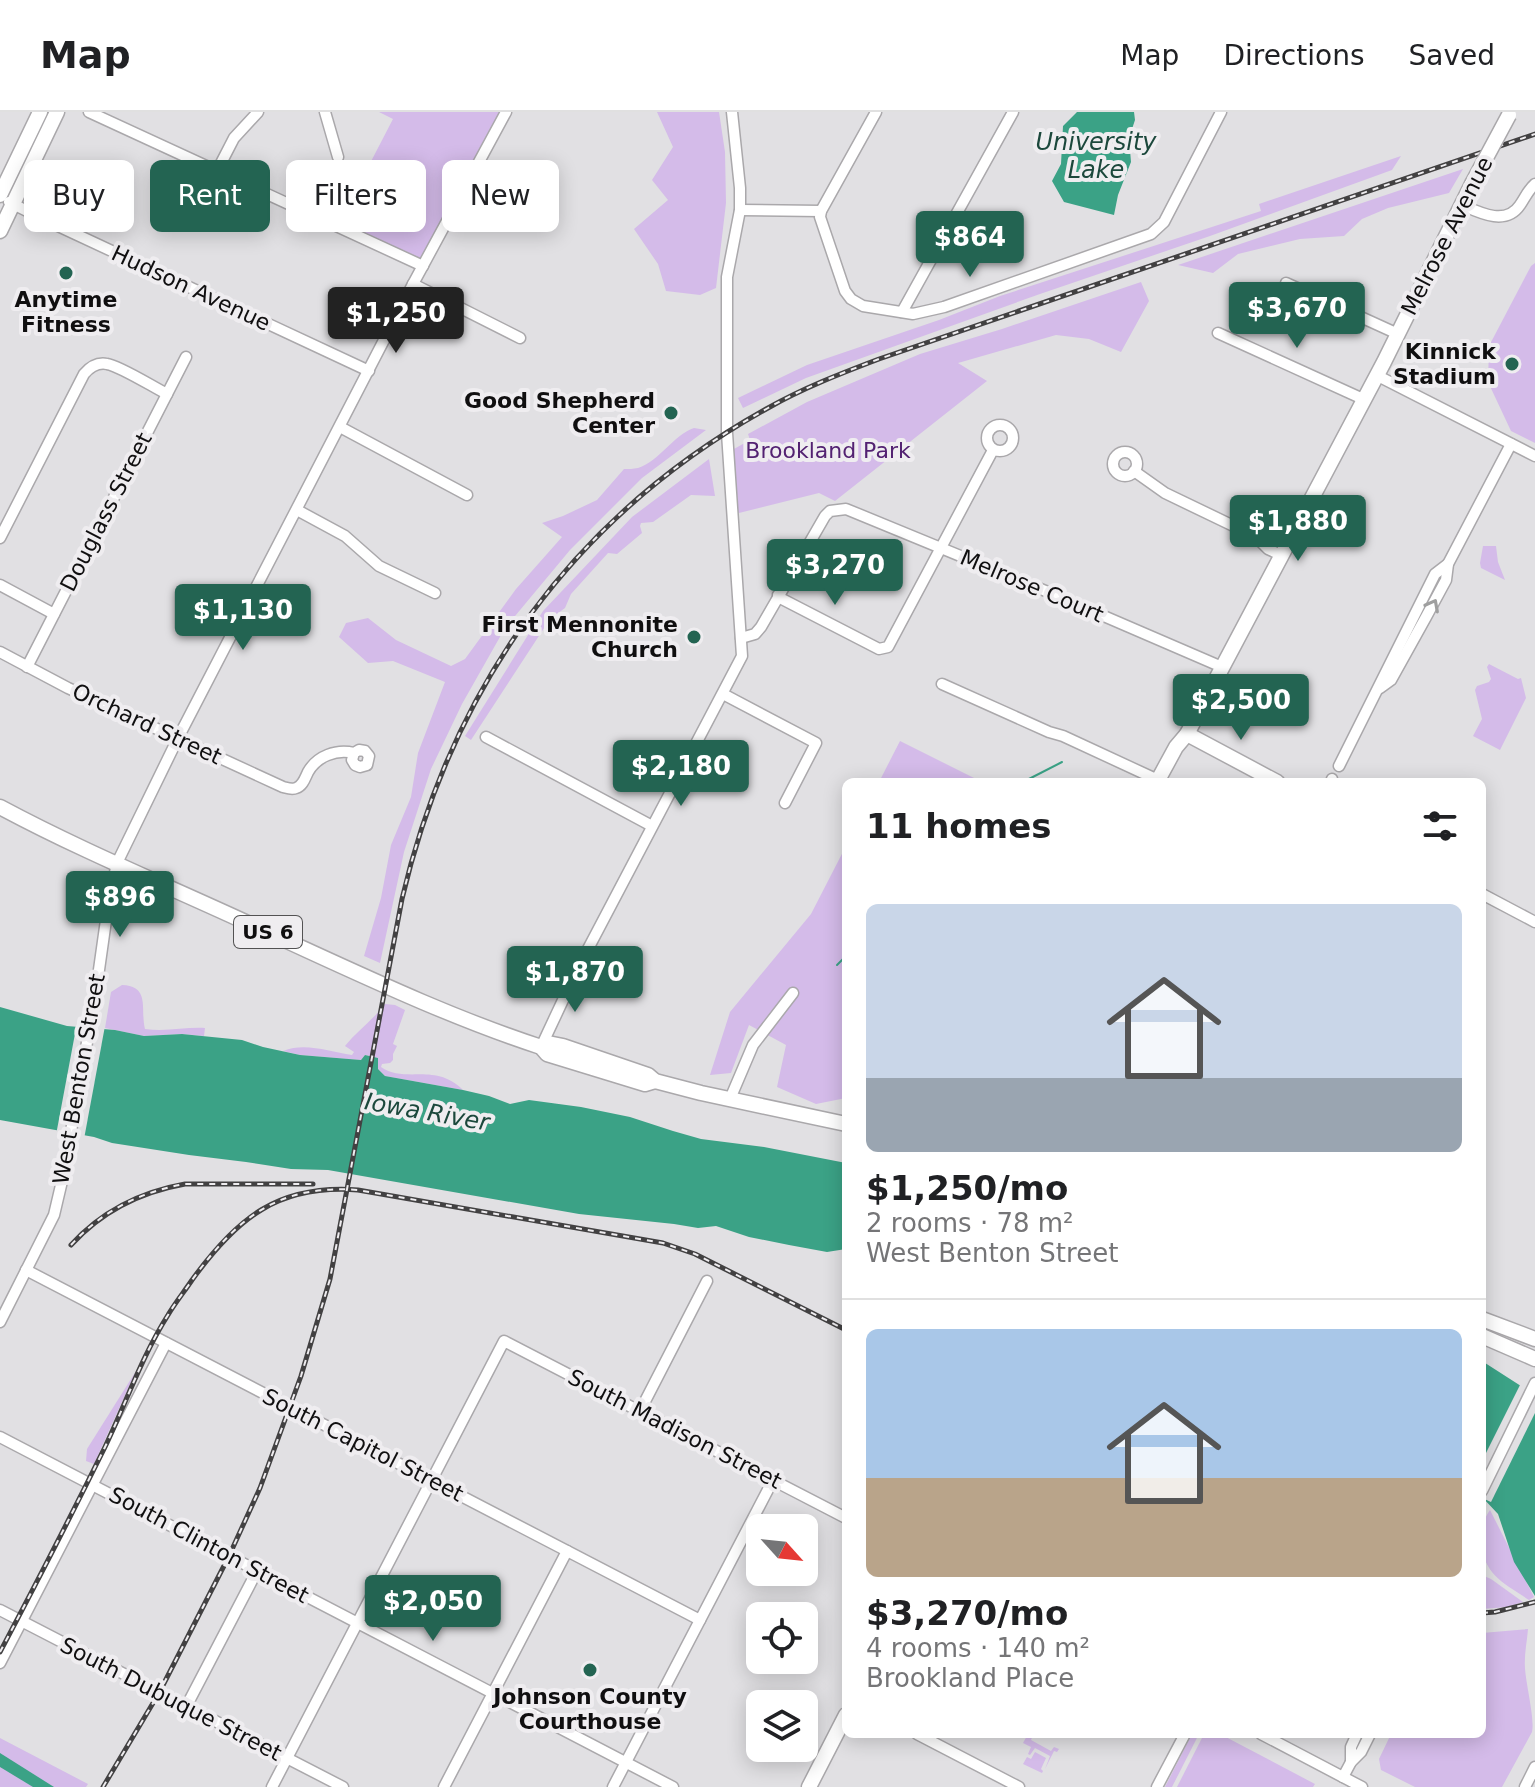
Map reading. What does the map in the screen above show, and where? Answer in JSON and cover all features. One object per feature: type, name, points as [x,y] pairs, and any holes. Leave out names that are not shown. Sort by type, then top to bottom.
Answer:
[{"type":"main road","points":[[0,231],[4,198],[40,112]]},
{"type":"main road","points":[[4,198],[57,112]]},
{"type":"main road","name":"Melrose Avenue","points":[[1160,778],[1176,747],[1187,734],[1510,114]]},
{"type":"main road","points":[[1187,734],[1270,778]]},
{"type":"main road","name":"US 6","points":[[0,807],[429,1004],[541,1047],[548,1043],[563,1046],[648,1075],[655,1081],[842,1123]]},
{"type":"main road","points":[[1486,1321],[1535,1339]]},
{"type":"main road","points":[[1486,1338],[1535,1359]]},
{"type":"main road","points":[[809,1787],[842,1723]]},
{"type":"street","points":[[89,112],[193,160]]},
{"type":"street","points":[[223,160],[234,138],[258,112]]},
{"type":"street","points":[[325,112],[338,157]]},
{"type":"street","name":"West Benton Street","points":[[0,1322],[54,1215],[117,863],[178,738],[413,284],[506,112]]},
{"type":"street","points":[[541,1047],[578,968],[742,656],[727,433],[726,297],[740,210],[732,112]]},
{"type":"street","points":[[876,112],[820,217],[846,293],[851,299],[863,306],[913,314],[932,311],[1151,234],[1164,222],[1221,112]]},
{"type":"street","points":[[902,312],[1013,112]]},
{"type":"street","points":[[1462,205],[1488,215],[1507,216],[1518,208],[1535,184]]},
{"type":"street","points":[[270,195],[423,266]]},
{"type":"street","name":"Hudson Avenue","points":[[4,198],[369,371]]},
{"type":"street","points":[[740,210],[821,211]]},
{"type":"street","points":[[1286,283],[1398,334]]},
{"type":"street","points":[[413,284],[520,338]]},
{"type":"street","points":[[1218,333],[1363,399]]},
{"type":"street","name":"Douglass Street","points":[[27,667],[186,357]]},
{"type":"street","points":[[0,538],[89,369],[108,364],[167,394]]},
{"type":"street","points":[[1376,375],[1535,456]]},
{"type":"street","points":[[340,427],[467,495]]},
{"type":"street","points":[[1339,766],[1380,688],[1391,680],[1446,580],[1448,564],[1511,444]]},
{"type":"street","points":[[741,638],[758,631],[778,595],[874,646],[884,649],[891,644],[993,450]]},
{"type":"street","points":[[1134,471],[1173,498],[1246,532],[1281,555]]},
{"type":"street","name":"Melrose Court","points":[[778,595],[819,523],[830,511],[840,509],[940,547],[1222,667]]},
{"type":"street","points":[[297,510],[345,536],[379,566],[435,593]]},
{"type":"street","points":[[0,585],[54,614]]},
{"type":"street","name":"Orchard Street","points":[[0,652],[68,688],[283,787],[296,788],[301,785],[309,769],[319,759],[337,752],[354,753]]},
{"type":"street","points":[[942,684],[1152,778]]},
{"type":"street","points":[[723,694],[816,743],[785,803]]},
{"type":"street","points":[[486,737],[652,826]]},
{"type":"street","points":[[1486,896],[1535,922]]},
{"type":"street","points":[[730,1099],[753,1045],[793,993]]},
{"type":"street","name":"South Capitol Street","points":[[26,1270],[700,1620]]},
{"type":"street","points":[[640,1411],[707,1281]]},
{"type":"street","name":"South Madison Street","points":[[432,1481],[504,1341],[842,1516]]},
{"type":"street","points":[[0,1663],[166,1343]]},
{"type":"street","points":[[1486,1483],[1534,1386]]},
{"type":"street","name":"South Clinton Street","points":[[0,1437],[673,1787]]},
{"type":"street","points":[[613,1787],[773,1480]]},
{"type":"street","points":[[272,1787],[432,1481]]},
{"type":"street","points":[[444,1787],[567,1551]]},
{"type":"street","points":[[186,1707],[257,1571]]},
{"type":"street","name":"South Dubuque Street","points":[[0,1610],[343,1787]]},
{"type":"street","points":[[925,1738],[1019,1787]]},
{"type":"street","points":[[1157,1787],[1183,1738]]},
{"type":"street","points":[[1269,1738],[1362,1787]]},
{"type":"street","points":[[1351,1762],[1351,1747],[1355,1738]]},
{"type":"street","points":[[1343,1777],[1368,1738]]},
{"type":"street","points":[[1525,1787],[1535,1767]]},
{"type":"green space","points":[[379,112],[500,112],[474,160],[442,160],[442,220],[418,265],[348,232],[426,232],[426,160],[372,160],[393,119]]},
{"type":"green space","points":[[657,112],[719,112],[725,152],[726,203],[716,288],[700,295],[666,291],[658,264],[634,229],[668,200],[652,180],[673,147]]},
{"type":"green space","points":[[1401,156],[1392,170],[806,378],[743,408],[738,398],[807,365],[1000,296],[1261,211],[1259,204]]},
{"type":"green space","points":[[1463,169],[1449,193],[1388,208],[1362,219],[1344,236],[1300,239],[1238,254],[1213,273],[1178,265]]},
{"type":"green space","name":"Kinnick Stadium","points":[[1535,263],[1535,443],[1511,431],[1488,382],[1489,346]]},
{"type":"green space","name":"Brookland Park","points":[[1141,282],[1149,301],[1121,352],[1089,339],[1056,335],[958,363],[987,381],[835,501],[819,493],[735,514],[734,449],[750,440],[748,434],[807,402],[920,354]]},
{"type":"green space","points":[[694,428],[706,430],[642,478],[570,550],[505,628],[462,704],[431,769],[404,852],[380,963],[364,956],[381,898],[391,845],[411,797],[418,753],[445,682],[393,661],[368,663],[339,637],[346,623],[368,618],[396,640],[451,666],[465,659],[516,589],[562,537],[542,523],[597,500],[624,469],[646,465],[679,436]]},
{"type":"green space","points":[[709,459],[715,496],[691,495],[653,522],[641,523],[642,533],[617,554],[608,553],[571,594],[565,608],[550,619],[471,740],[465,736],[543,611],[632,517]]},
{"type":"green space","points":[[1483,546],[1496,546],[1505,580],[1481,568]]},
{"type":"green space","points":[[1489,664],[1521,678],[1526,698],[1500,750],[1473,736],[1482,719],[1475,690],[1491,679]]},
{"type":"green space","points":[[900,741],[974,778],[881,778]]},
{"type":"green space","points":[[842,854],[842,1099],[816,1104],[777,1087],[786,1045],[749,1025],[731,1073],[710,1075],[730,1012],[811,914]]},
{"type":"green space","points":[[122,985],[131,986],[141,994],[145,1029],[205,1028],[204,1036],[144,1036],[105,1028],[111,992]]},
{"type":"green space","points":[[385,1004],[405,1010],[393,1044],[397,1046],[393,1060],[381,1067],[400,1074],[442,1077],[463,1090],[385,1076],[378,1069],[378,1058],[365,1055],[361,1060],[283,1051],[309,1048],[352,1055],[354,1052],[345,1046]]},
{"type":"green space","points":[[136,1371],[94,1464],[86,1461],[87,1449]]},
{"type":"green space","points":[[1490,1510],[1534,1597],[1529,1600],[1490,1570],[1486,1562],[1486,1517]]},
{"type":"green space","points":[[1486,1577],[1523,1602],[1486,1609]]},
{"type":"green space","points":[[1528,1629],[1525,1663],[1532,1732],[1502,1787],[1415,1787],[1381,1770],[1379,1759],[1389,1738],[1486,1738],[1486,1633]]},
{"type":"green space","points":[[0,1738],[88,1784],[86,1787],[0,1787]]},
{"type":"green space","points":[[1026,1738],[1032,1738],[1051,1751],[1054,1747],[1059,1749],[1054,1751],[1045,1769],[1050,1756],[1035,1748],[1030,1755],[1031,1747],[1023,1743]]},
{"type":"green space","points":[[1190,1738],[1197,1738],[1172,1787],[1165,1787]]},
{"type":"green space","points":[[1202,1738],[1228,1738],[1315,1784],[1313,1787],[1177,1787]]},
{"type":"green space","points":[[1035,1752],[1046,1758],[1042,1773],[1023,1764]]},
{"type":"water","name":"University Lake","points":[[1077,112],[1134,112],[1135,120],[1129,138],[1131,162],[1114,215],[1064,202],[1052,181],[1061,164],[1063,126]]},
{"type":"water","name":"Iowa River","points":[[0,1007],[67,1026],[144,1036],[182,1034],[242,1040],[300,1055],[361,1060],[365,1055],[378,1058],[378,1069],[385,1076],[463,1090],[510,1104],[529,1100],[581,1107],[630,1117],[701,1139],[842,1162],[842,1250],[827,1252],[749,1237],[716,1226],[698,1228],[579,1214],[328,1170],[291,1169],[189,1155],[0,1120]]},
{"type":"water","points":[[1486,1364],[1535,1395],[1535,1596],[1514,1562],[1498,1514],[1486,1501]]},
{"type":"water","points":[[0,1753],[54,1787],[33,1787],[0,1767]]},
{"type":"pier","points":[[77,1023],[105,1026],[84,1139],[56,1135]]},
{"type":"pier","points":[[1521,1383],[1535,1391],[1535,1413],[1491,1502],[1486,1500],[1486,1453]]},
{"type":"waterway","points":[[1031,778],[1062,762]]},
{"type":"waterway","points":[[837,965],[842,960]]},
{"type":"railway","points":[[103,1787],[159,1693],[229,1556],[260,1488],[301,1376],[330,1279],[402,899],[424,821],[453,747],[489,678],[531,613],[581,554],[636,500],[699,451],[768,408],[809,387],[879,359],[1535,134]]},
{"type":"railway","points":[[71,1245],[109,1213],[137,1198],[168,1188],[185,1184],[313,1184]]},
{"type":"railway","points":[[0,1652],[92,1473],[142,1363],[171,1311],[226,1239],[243,1223],[282,1199],[330,1190],[358,1190],[663,1243],[695,1254],[842,1328]]},
{"type":"railway","points":[[1486,1613],[1535,1602]]},
{"type":"place","name":"Anytime Fitness","points":[[66,273]]},
{"type":"place","name":"Kinnick Stadium","points":[[1512,364]]},
{"type":"place","name":"Good Shepherd Center","points":[[671,413]]},
{"type":"place","name":"First Mennonite Church","points":[[694,637]]},
{"type":"place","name":"Johnson County Courthouse","points":[[590,1670]]}]
